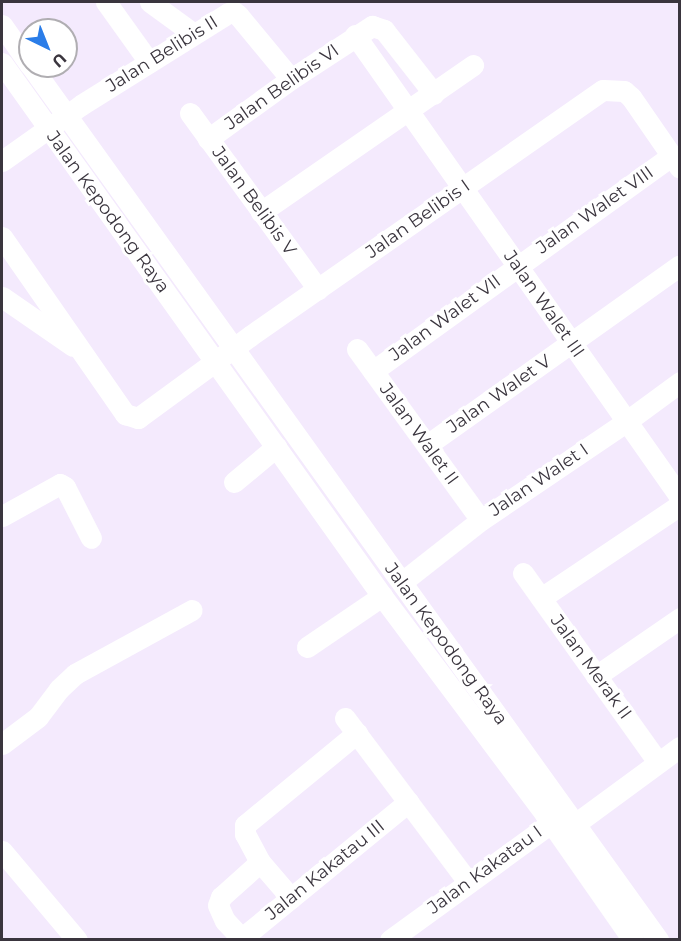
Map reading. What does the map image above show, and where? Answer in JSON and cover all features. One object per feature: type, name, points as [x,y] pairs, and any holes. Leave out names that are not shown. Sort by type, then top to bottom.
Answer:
[{"type":"street","points":[[106,2],[149,62]]},
{"type":"street","points":[[150,2],[194,34]]},
{"type":"street","name":"Jalan Belibis II","points":[[2,161],[47,127],[194,34],[234,12],[291,79]]},
{"type":"street","name":"Jalan Kepodong Raya","points":[[2,25],[18,48]]},
{"type":"street","points":[[355,35],[372,26],[384,30],[434,93]]},
{"type":"street","name":"Jalan Belibis VI","points":[[208,139],[355,35]]},
{"type":"street","name":"Jalan Walet III","points":[[355,35],[680,497]]},
{"type":"street","name":"Jalan Kepodong Raya","points":[[2,63],[382,596],[552,814],[575,835],[658,939]]},
{"type":"street","points":[[261,212],[409,112],[473,65]]},
{"type":"street","name":"Jalan Kepodong Raya","points":[[39,78],[402,582],[552,814]]},
{"type":"street","name":"Jalan Belibis I","points":[[233,348],[603,90],[624,91],[631,97],[676,161]]},
{"type":"street","name":"Jalan Belibis V","points":[[190,114],[318,289]]},
{"type":"street","name":"Jalan Walet VIII","points":[[517,265],[676,161]]},
{"type":"street","points":[[2,237],[125,414],[134,418],[143,415],[233,348]]},
{"type":"street","name":"Jalan Walet VII","points":[[373,371],[517,265]]},
{"type":"street","name":"Jalan Walet V","points":[[427,445],[680,265]]},
{"type":"street","points":[[2,297],[83,353]]},
{"type":"street","name":"Jalan Walet II","points":[[357,349],[481,519]]},
{"type":"street","name":"Jalan Walet I","points":[[402,582],[481,519],[627,421],[680,382]]},
{"type":"street","points":[[234,482],[276,447]]},
{"type":"street","points":[[2,516],[60,484],[65,487],[91,538]]},
{"type":"street","points":[[541,598],[680,505]]},
{"type":"street","name":"Jalan Merak II","points":[[523,573],[658,762]]},
{"type":"street","points":[[307,647],[382,596]]},
{"type":"street","points":[[2,744],[38,717],[58,688],[75,674],[192,610]]},
{"type":"street","points":[[596,675],[680,618]]},
{"type":"street","points":[[291,898],[260,862],[245,834],[244,825],[351,725],[468,882]]},
{"type":"street","points":[[575,835],[658,762],[680,747]]},
{"type":"street","name":"Jalan Kakatau III","points":[[243,939],[408,802]]},
{"type":"street","name":"Jalan Kakatau I","points":[[390,939],[468,882],[552,814]]},
{"type":"street","name":"Jalan Kepodong Raya","points":[[575,835],[633,939]]},
{"type":"street","points":[[2,851],[77,939]]},
{"type":"street","points":[[243,939],[225,921],[218,905],[222,897],[260,862]]}]
